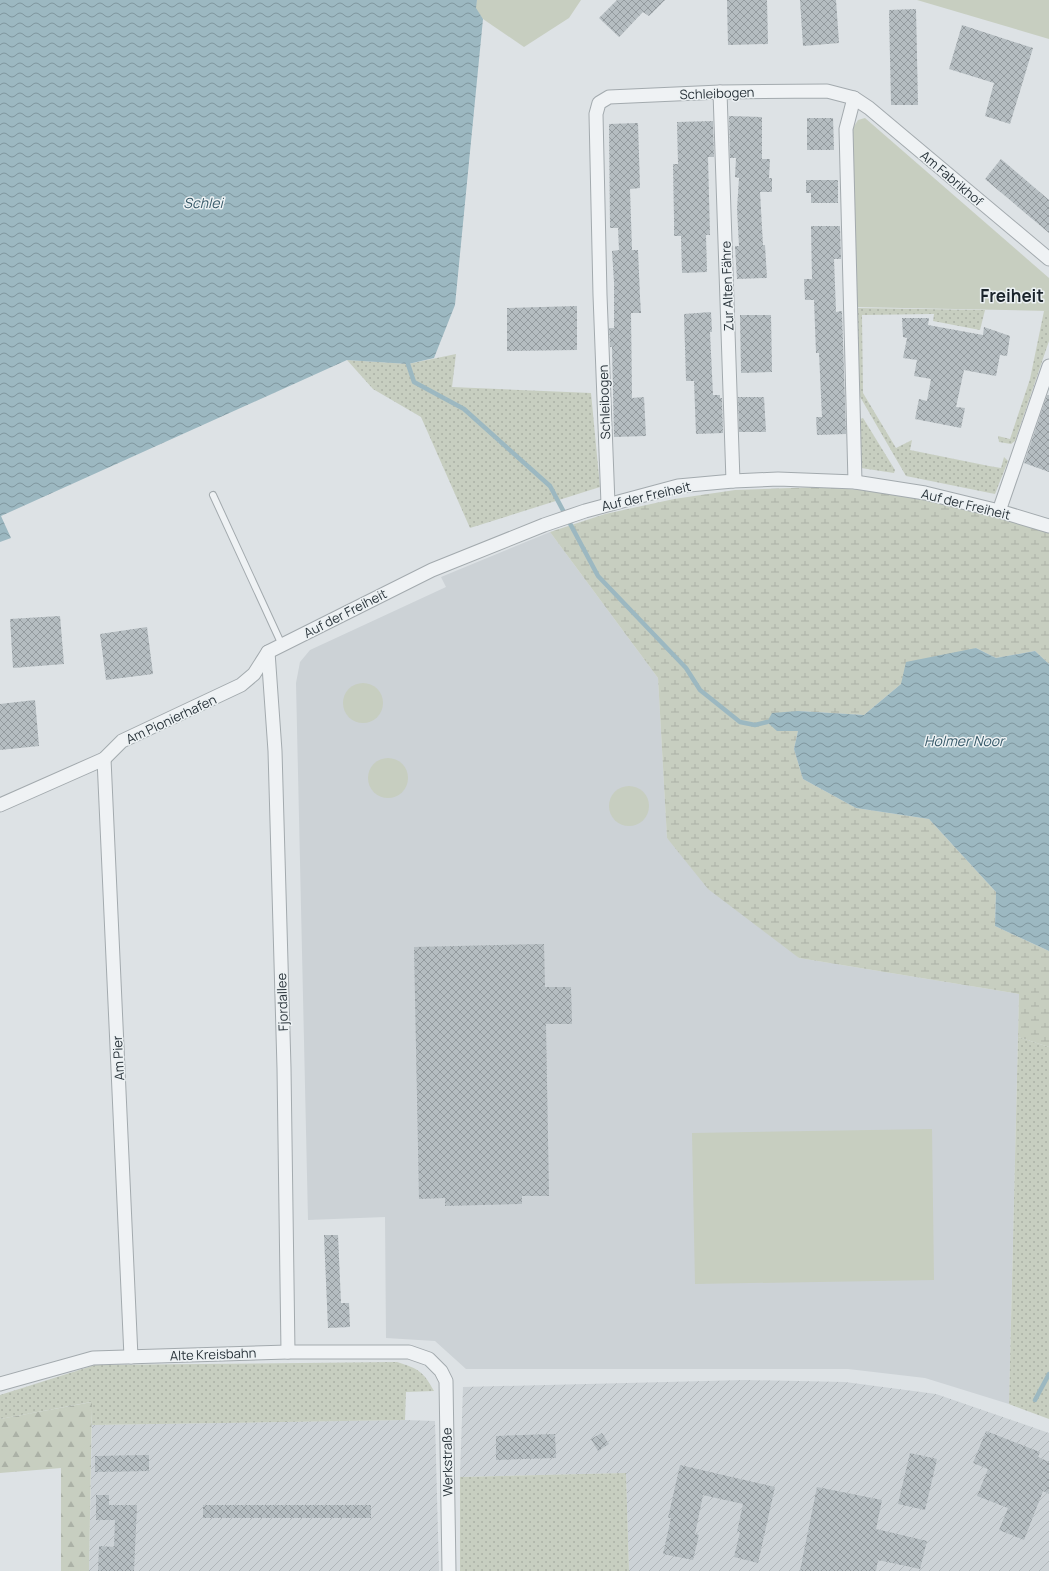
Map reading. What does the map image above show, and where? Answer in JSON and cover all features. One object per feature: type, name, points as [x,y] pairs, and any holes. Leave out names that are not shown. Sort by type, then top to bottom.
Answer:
[{"type":"street","name":"Schleibogen","points":[[608,504],[599,262],[596,114],[599,103],[609,97],[720,92],[826,92],[854,98]]},
{"type":"street","name":"Zur Alten Fähre","points":[[720,92],[733,481]]},
{"type":"street","name":"Am Fabrikhof","points":[[854,98],[869,108],[1049,259]]},
{"type":"street","points":[[854,98],[846,129],[855,482]]},
{"type":"street","points":[[999,511],[1049,366]]},
{"type":"street","name":"Auf der Freiheit","points":[[268,652],[432,570],[544,525],[585,511],[678,486],[778,479],[855,482],[925,493],[999,511],[1049,526]]},
{"type":"street","name":"Am Pionierhafen","points":[[0,806],[104,759],[122,741],[241,686],[254,674],[268,652]]},
{"type":"street","name":"Fjordallee","points":[[268,652],[275,751],[284,1060],[288,1352]]},
{"type":"street","name":"Am Pier","points":[[104,759],[131,1357]]},
{"type":"street","name":"Alte Kreisbahn","points":[[0,1384],[93,1358],[288,1352],[410,1352],[429,1359]]},
{"type":"street","name":"Werkstraße","points":[[429,1359],[441,1371],[446,1381],[449,1571]]},
{"type":"lane","points":[[213,495],[282,645]]},
{"type":"shaded area","points":[[550,532],[658,678],[667,838],[799,958],[1019,994],[1009,1404],[925,1378],[848,1369],[466,1369],[435,1341],[386,1338],[385,1217],[308,1220],[296,683],[300,662],[310,650],[446,587],[441,577]]},
{"type":"shaded area","points":[[745,1380],[845,1382],[936,1394],[1049,1433],[1049,1571],[629,1571],[626,1473],[460,1477],[463,1387]]},
{"type":"shaded area","points":[[405,1420],[435,1421],[439,1571],[89,1571],[92,1425]]},
{"type":"green space","points":[[477,0],[581,0],[569,18],[524,47],[483,19],[475,8]]},
{"type":"green space","points":[[917,0],[1049,0],[1049,39]]},
{"type":"green space","points":[[865,118],[1049,278],[1049,311],[854,307],[853,128],[858,120]]},
{"type":"green space","points":[[856,308],[985,310],[980,330],[933,321],[934,314],[862,315],[863,393],[896,448],[912,440],[910,450],[1001,468],[1004,457],[1008,461],[995,494],[906,476],[859,395]]},
{"type":"green space","points":[[1044,311],[1049,311],[1049,341],[1015,441],[1011,444],[999,442],[998,436],[1010,439],[1030,379]]},
{"type":"green space","points":[[456,354],[452,387],[591,393],[600,487],[470,528],[421,417],[373,389],[347,360],[408,364]]},
{"type":"green space","points":[[863,418],[895,470],[894,473],[861,468],[860,419]]},
{"type":"green space","points":[[820,487],[889,492],[1003,516],[1049,531],[1049,664],[1035,651],[996,658],[976,648],[901,684],[864,715],[798,711],[777,731],[798,731],[794,749],[803,779],[856,808],[929,819],[996,892],[995,926],[1049,951],[1049,1047],[1018,1037],[1019,994],[799,958],[708,889],[667,838],[658,678],[550,532],[605,514],[674,499],[735,490]]},
{"type":"green space","points":[[363,683],[371,685],[377,689],[381,695],[383,703],[381,711],[377,717],[371,721],[363,723],[355,721],[349,717],[345,711],[343,703],[345,695],[349,689],[355,685]]},
{"type":"green space","points":[[392,758],[399,761],[405,767],[408,778],[407,786],[399,795],[392,798],[384,798],[377,795],[369,786],[368,774],[371,767],[380,759]]},
{"type":"green space","points":[[633,786],[640,789],[646,795],[649,806],[648,814],[640,823],[633,826],[625,826],[618,823],[610,814],[609,802],[612,795],[621,787]]},
{"type":"green space","points":[[1018,1037],[1049,1047],[1049,1419],[1009,1404]]},
{"type":"green space","points":[[932,1129],[934,1280],[695,1284],[692,1133]]},
{"type":"green space","points":[[397,1362],[420,1372],[427,1379],[434,1391],[406,1392],[405,1420],[92,1425],[91,1402],[0,1419],[0,1395],[95,1365]]},
{"type":"green space","points":[[92,1402],[89,1571],[61,1571],[61,1468],[0,1473],[0,1419]]},
{"type":"green space","points":[[626,1473],[629,1571],[460,1571],[460,1477]]},
{"type":"water","name":"Schlei","points":[[0,0],[477,0],[476,8],[483,19],[455,305],[434,358],[408,364],[347,360],[1,516],[11,538],[0,542]]},
{"type":"water","name":"Holmer Noor","points":[[976,648],[996,658],[1035,651],[1049,664],[1049,951],[995,926],[996,892],[929,819],[856,808],[803,779],[794,749],[798,731],[777,731],[767,722],[772,713],[798,711],[864,715],[901,684],[906,662]]},
{"type":"building","points":[[617,0],[665,0],[649,16],[643,12],[619,37],[599,18]]},
{"type":"building","points":[[727,0],[767,0],[768,44],[728,45]]},
{"type":"building","points":[[800,0],[836,0],[839,43],[803,46]]},
{"type":"building","points":[[916,9],[918,105],[891,105],[889,10]]},
{"type":"building","points":[[962,25],[1033,48],[1010,124],[985,116],[994,83],[949,69]]},
{"type":"building","points":[[729,116],[762,117],[762,159],[770,159],[769,178],[772,178],[772,192],[760,192],[763,245],[765,245],[767,278],[737,279],[735,246],[739,246],[737,209],[739,178],[735,177],[736,158],[730,158]]},
{"type":"building","points":[[807,118],[833,118],[834,150],[807,150]]},
{"type":"building","points":[[713,121],[714,157],[708,157],[710,235],[706,235],[707,272],[682,273],[681,236],[674,236],[673,164],[678,164],[677,122]]},
{"type":"building","points":[[638,123],[640,188],[630,189],[632,250],[638,250],[641,313],[631,313],[632,398],[644,397],[646,436],[614,437],[612,347],[610,347],[609,328],[614,328],[612,251],[619,250],[618,228],[610,228],[609,124]]},
{"type":"building","points":[[1001,159],[1049,200],[1049,233],[985,179]]},
{"type":"building","points":[[806,180],[838,180],[838,203],[811,203],[811,193],[806,193]]},
{"type":"building","points":[[811,226],[840,226],[841,259],[834,259],[836,312],[842,311],[846,434],[817,435],[816,417],[822,417],[819,353],[816,353],[814,300],[805,300],[804,279],[812,279]]},
{"type":"building","points":[[577,306],[577,350],[507,351],[507,308]]},
{"type":"building","points":[[711,312],[712,332],[710,332],[713,395],[720,395],[720,398],[722,398],[723,433],[696,434],[694,381],[686,381],[684,314]]},
{"type":"building","points":[[740,315],[771,315],[772,372],[741,373]]},
{"type":"building","points":[[902,318],[929,318],[928,325],[983,335],[984,327],[1010,336],[1007,356],[1000,355],[996,376],[964,370],[956,407],[965,408],[961,428],[915,419],[919,399],[927,401],[931,379],[914,376],[917,360],[903,358],[907,338],[903,337]]},
{"type":"building","points":[[1047,395],[1049,395],[1049,472],[1024,463]]},
{"type":"building","points":[[738,397],[764,397],[766,432],[739,432]]},
{"type":"building","points":[[60,616],[64,664],[13,668],[10,619]]},
{"type":"building","points":[[147,627],[153,674],[106,680],[100,634]]},
{"type":"building","points":[[35,700],[39,746],[0,750],[0,704]]},
{"type":"building","points":[[544,944],[545,987],[571,987],[572,1024],[546,1024],[549,1196],[522,1196],[522,1204],[445,1206],[445,1198],[419,1199],[414,947]]},
{"type":"building","points":[[324,1235],[338,1235],[341,1303],[349,1303],[350,1327],[328,1328]]},
{"type":"building","points":[[986,1431],[1040,1452],[1038,1457],[1049,1462],[1049,1494],[1043,1491],[1024,1540],[999,1530],[1008,1508],[977,1496],[988,1469],[973,1463]]},
{"type":"building","points":[[602,1433],[609,1444],[598,1451],[591,1439]]},
{"type":"building","points":[[555,1434],[556,1458],[496,1460],[496,1436]]},
{"type":"building","points":[[910,1453],[937,1459],[925,1510],[898,1504]]},
{"type":"building","points":[[149,1455],[149,1471],[95,1472],[95,1456]]},
{"type":"building","points":[[680,1465],[775,1487],[758,1563],[734,1557],[740,1532],[737,1532],[743,1504],[703,1495],[695,1534],[699,1535],[693,1560],[663,1554],[671,1518],[668,1518]]},
{"type":"building","points":[[817,1487],[882,1500],[876,1529],[927,1541],[920,1569],[878,1560],[876,1571],[800,1571]]},
{"type":"building","points":[[96,1495],[109,1495],[109,1505],[137,1505],[134,1571],[98,1571],[99,1546],[114,1547],[115,1520],[96,1520]]},
{"type":"building","points":[[203,1505],[371,1505],[371,1518],[203,1518]]},
{"type":"waterway","points":[[408,364],[414,382],[464,409],[550,486],[598,576],[686,668],[700,690],[740,722],[755,725],[767,722]]},
{"type":"waterway","points":[[1035,1400],[1049,1374]]},
{"type":"district","name":"Freiheit","points":[[1012,296]]}]
